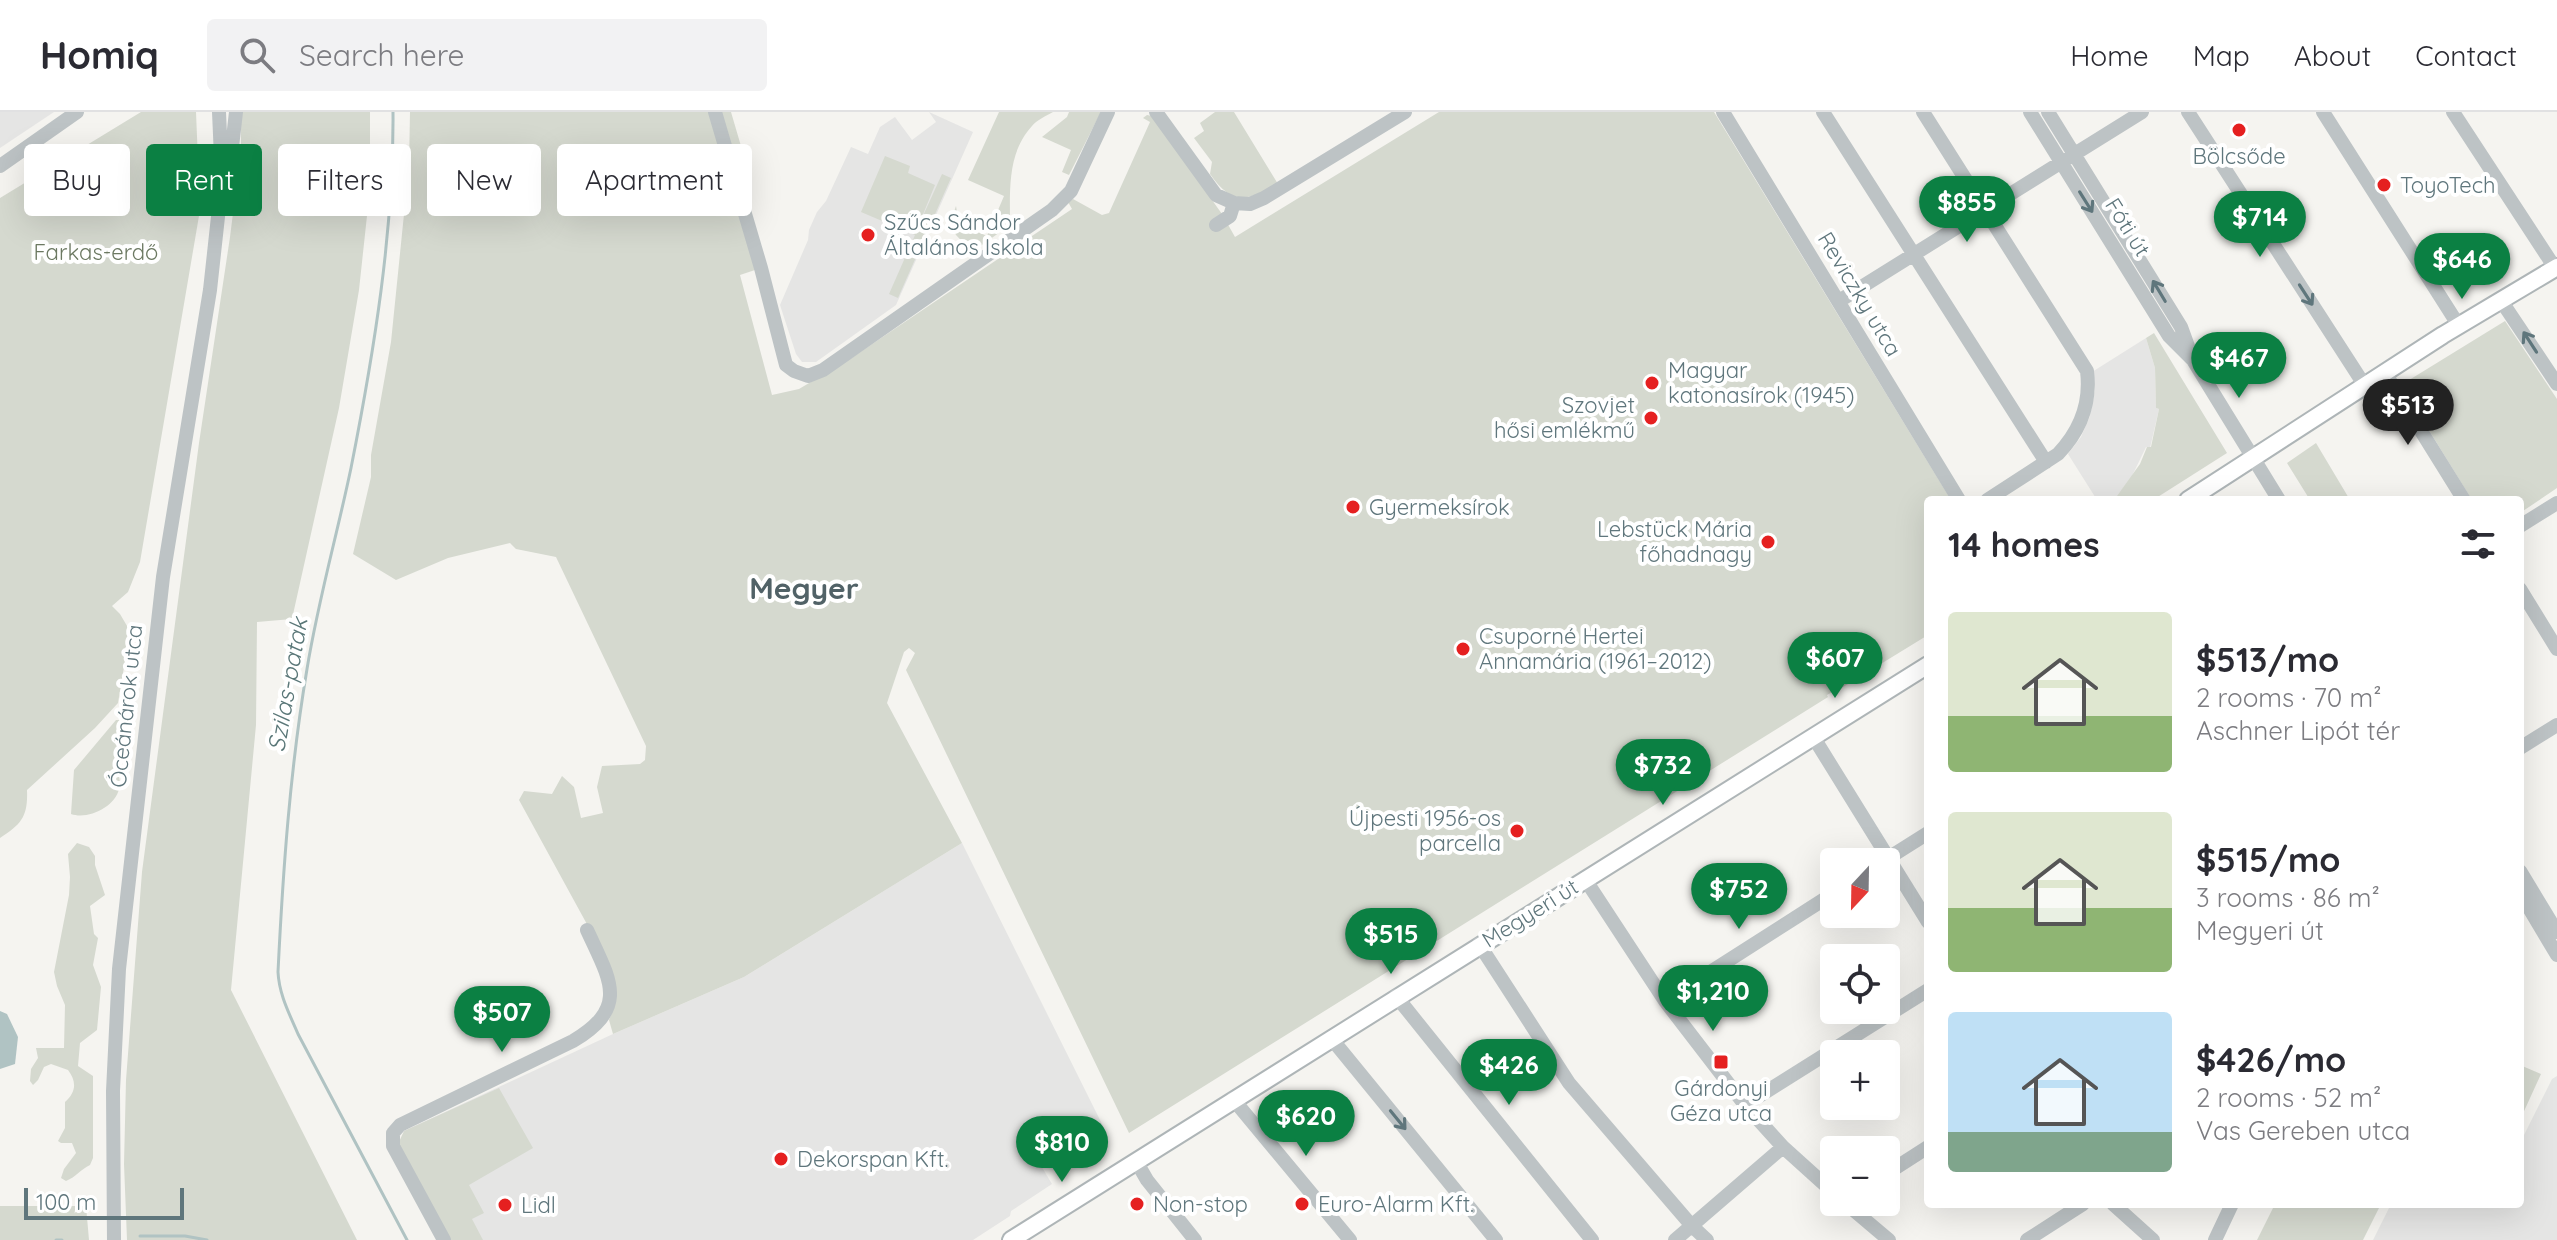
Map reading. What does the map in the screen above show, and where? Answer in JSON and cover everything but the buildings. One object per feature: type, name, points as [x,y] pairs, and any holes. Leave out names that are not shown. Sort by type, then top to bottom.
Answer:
[{"type":"main road","points":[[2194,496],[2556,267]]},
{"type":"main road","name":"Megyeri út","points":[[1011,1240],[1924,668]]},
{"type":"street","points":[[0,166],[77,112]]},
{"type":"street","name":"Óceánárok utca","points":[[219,112],[220,144]]},
{"type":"street","name":"Óceánárok utca","points":[[232,144],[236,112]]},
{"type":"street","points":[[715,112],[761,268],[781,351],[786,365],[808,376],[845,356],[1052,210],[1071,191],[1108,112]]},
{"type":"street","points":[[1156,112],[1216,195],[1234,203],[1250,204],[1388,117],[1405,112]]},
{"type":"street","name":"Reviczky utca","points":[[1723,112],[1957,496]]},
{"type":"street","points":[[1823,112],[2046,462]]},
{"type":"street","points":[[1923,112],[2087,371],[2088,399],[2067,444],[2046,462],[1993,496]]},
{"type":"street","name":"Fóti út","points":[[2030,112],[2068,158]]},
{"type":"street","name":"Fóti út","points":[[2048,112],[2068,158],[2169,336],[2193,360],[2276,496]]},
{"type":"street","points":[[1839,301],[2142,112]]},
{"type":"street","points":[[2188,112],[2365,386]]},
{"type":"street","points":[[2323,112],[2459,326]]},
{"type":"street","points":[[2453,112],[2556,267]]},
{"type":"street","points":[[1216,225],[1230,216],[1234,203]]},
{"type":"street","name":"Óceánárok utca","points":[[114,1240],[113,1091],[119,969],[159,608],[210,290],[218,216]]},
{"type":"street","points":[[2502,302],[2557,384]]},
{"type":"street","points":[[2385,373],[2462,496]]},
{"type":"street","points":[[2524,524],[2557,503]]},
{"type":"street","points":[[2524,595],[2557,649]]},
{"type":"street","points":[[2524,746],[2557,725]]},
{"type":"street","points":[[1814,738],[1879,848]]},
{"type":"street","points":[[1900,851],[1924,836]]},
{"type":"street","points":[[2524,878],[2557,932]]},
{"type":"street","points":[[1585,879],[1665,1001],[1745,1105],[1783,1147],[1820,1180]]},
{"type":"street","points":[[1900,881],[1924,916]]},
{"type":"street","points":[[2524,899],[2555,948]]},
{"type":"street","points":[[1665,1001],[1820,902]]},
{"type":"street","points":[[444,1240],[393,1146],[393,1133],[400,1125],[573,1041],[597,1024],[609,1006],[610,988],[587,930]]},
{"type":"street","points":[[1479,944],[1569,1083],[1707,1240]]},
{"type":"street","points":[[1745,1105],[1924,993]]},
{"type":"street","points":[[1396,996],[1592,1240]]},
{"type":"street","points":[[1331,1038],[1496,1240]]},
{"type":"street","points":[[1233,1099],[1350,1240]]},
{"type":"street","points":[[1675,1240],[1783,1147]]},
{"type":"street","points":[[1900,1165],[1924,1150]]},
{"type":"street","points":[[1136,1161],[1147,1180],[1195,1240]]},
{"type":"street","points":[[2027,1240],[2077,1208]]},
{"type":"street","points":[[2117,1208],[2153,1240]]},
{"type":"street","points":[[2215,1240],[2230,1208]]},
{"type":"street","points":[[1861,1216],[1889,1240]]},
{"type":"shaded area","points":[[0,112],[54,112],[0,148]]},
{"type":"shaded area","name":"Szűcs Sándor Általános Iskola","points":[[929,112],[973,132],[896,305],[816,362],[802,362],[796,354],[780,305],[817,212],[826,201],[851,147],[868,154],[880,127],[895,117],[912,140],[936,122]]},
{"type":"shaded area","points":[[2146,338],[2155,368],[2156,408],[2159,409],[2150,448],[2146,447],[2132,476],[2117,496],[2094,496],[2068,454],[2081,437],[2090,416],[2095,391],[2092,372]]},
{"type":"shaded area","points":[[962,843],[1103,1126],[1040,1164],[1052,1184],[973,1240],[450,1240],[404,1131],[744,977]]},
{"type":"shaded area","points":[[0,1011],[7,1014],[18,1037],[15,1064],[0,1069]]},
{"type":"shaded area","points":[[2557,1076],[2557,1240],[2373,1240],[2389,1208],[2524,1208],[2524,1135],[2552,1079]]},
{"type":"green space","name":"Farkas-erdő","points":[[141,112],[196,112],[197,144],[146,144],[146,216],[199,216],[140,562],[128,592],[112,606],[130,631],[118,703],[27,790],[22,818],[0,838],[0,198],[24,183],[24,216],[130,216],[130,144],[89,144]]},
{"type":"green space","points":[[241,112],[370,112],[370,144],[278,144],[278,216],[367,216],[359,290],[339,408],[292,619],[257,622],[256,725],[231,990],[357,1240],[127,1240],[124,1164],[126,1080],[142,872],[233,216],[262,216],[262,144],[241,144]]},
{"type":"green space","points":[[410,112],[731,112],[740,144],[557,144],[557,216],[745,216],[761,268],[740,275],[772,395],[799,389],[853,357],[1072,209],[1068,202],[1073,199],[1102,215],[1109,213],[1150,122],[1143,118],[1147,115],[1152,116],[1235,237],[1439,112],[1714,112],[1949,496],[1924,496],[1924,637],[1827,695],[1129,1133],[906,670],[915,653],[909,648],[904,652],[887,703],[962,843],[744,977],[613,1034],[609,1020],[615,990],[606,959],[519,800],[524,791],[552,794],[562,776],[574,787],[581,818],[603,813],[597,787],[602,766],[640,764],[645,760],[646,746],[556,557],[516,549],[510,543],[448,558],[396,580],[353,554],[371,477],[371,455],[391,342],[404,216],[411,216]]},
{"type":"green space","points":[[999,112],[1053,112],[1034,124],[1018,148],[1012,173],[1010,225],[972,252],[950,224],[956,206],[959,224],[987,236],[1004,196],[968,180]]},
{"type":"green space","points":[[1069,112],[1101,112],[1069,175],[1062,172],[1071,150],[1042,137]]},
{"type":"green space","points":[[1215,112],[1234,112],[1278,184],[1249,197],[1241,197],[1233,196],[1218,184],[1210,174],[1212,162],[1194,138],[1204,131],[1200,123]]},
{"type":"green space","points":[[885,156],[910,166],[908,173],[935,185],[917,229],[942,174],[951,178],[898,298],[889,294],[915,235],[861,212]]},
{"type":"green space","points":[[2505,321],[2557,399],[2557,488],[2524,510],[2524,496],[2470,496],[2401,385]]},
{"type":"green space","points":[[2154,333],[2227,453],[2159,496],[2117,496],[2140,464],[2147,447],[2151,447],[2159,409],[2156,408],[2155,368],[2146,338]]},
{"type":"green space","points":[[2316,443],[2348,496],[2308,496],[2287,463]]},
{"type":"green space","points":[[116,720],[124,720],[123,752],[116,757],[119,789],[112,801],[100,810],[85,815],[71,814],[74,770]]},
{"type":"green space","points":[[77,843],[89,847],[95,856],[105,895],[90,906],[94,934],[98,938],[93,965],[101,987],[97,1030],[80,1043],[78,1066],[93,1076],[93,1158],[90,1165],[66,1181],[61,1178],[64,1169],[76,1153],[72,1143],[58,1141],[65,1128],[65,1102],[73,1091],[73,1079],[68,1070],[51,1064],[44,1067],[33,1085],[30,1081],[31,1069],[38,1058],[36,1048],[64,1048],[65,1005],[54,972],[69,895],[68,854]]},
{"type":"green space","points":[[2524,1067],[2541,1074],[2524,1111]]},
{"type":"green space","points":[[499,1088],[533,1148],[469,1185],[484,1213],[472,1219],[483,1240],[450,1240],[398,1144],[404,1131]]},
{"type":"green space","points":[[0,1206],[86,1206],[89,1240],[0,1240]]},
{"type":"green space","points":[[2273,1208],[2379,1208],[2363,1240],[2257,1240]]},
{"type":"waterway","name":"Szilas-patak","points":[[393,112],[390,201],[375,335],[351,468],[311,644],[301,707],[285,858],[278,972],[282,996],[298,1034],[407,1240]]},
{"type":"waterway","points":[[140,1236],[185,1236],[207,1240]]},
{"type":"waterway","points":[[56,1240],[62,1240]]},
{"type":"place","name":"Bölcsőde","points":[[2239,130]]},
{"type":"place","name":"ToyoTech","points":[[2384,185]]},
{"type":"place","name":"Szűcs Sándor Általános Iskola","points":[[868,235]]},
{"type":"place","name":"Magyar katonasírok (1945)","points":[[1652,383]]},
{"type":"place","name":"Szovjet hősi emlékmű","points":[[1651,418]]},
{"type":"place","name":"Gyermeksírok","points":[[1353,507]]},
{"type":"place","name":"Lebstück Mária főhadnagy","points":[[1768,542]]},
{"type":"place","name":"Csuporné Hertei Annamária (1961–2012)","points":[[1463,649]]},
{"type":"place","name":"Újpesti 1956-os parcella","points":[[1517,831]]},
{"type":"place","name":"Gárdonyi Géza utca","points":[[1721,1062]]},
{"type":"place","name":"Dekorspan Kft.","points":[[781,1159]]},
{"type":"place","name":"Non-stop","points":[[1137,1204]]},
{"type":"place","name":"Euro-Alarm Kft.","points":[[1302,1204]]},
{"type":"place","name":"Lidl","points":[[505,1205]]},
{"type":"district","name":"Megyer","points":[[804,589]]}]
